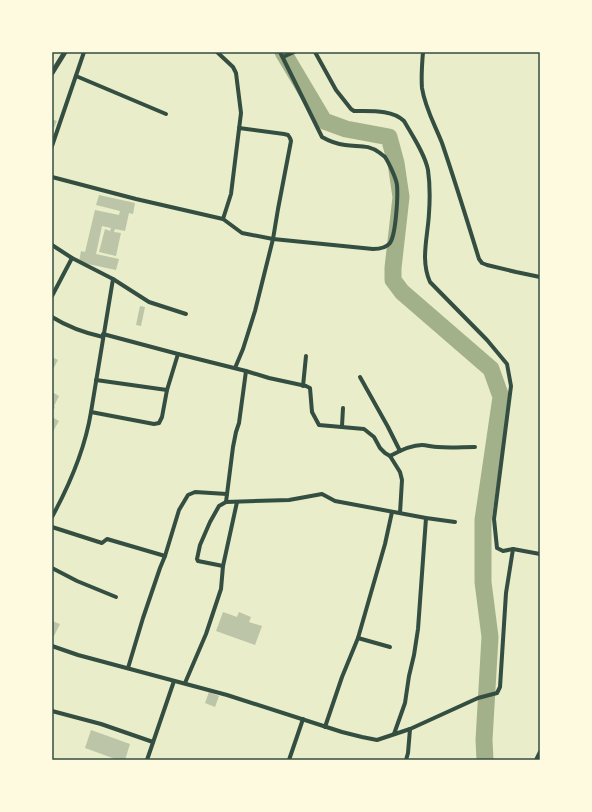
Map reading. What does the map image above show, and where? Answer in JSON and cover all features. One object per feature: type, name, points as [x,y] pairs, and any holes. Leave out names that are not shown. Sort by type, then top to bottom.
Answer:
[{"type":"street","points":[[52,73],[65,52]]},
{"type":"street","points":[[52,146],[84,52]]},
{"type":"street","points":[[217,52],[233,67],[236,73],[241,113],[231,194],[224,219]]},
{"type":"street","points":[[52,177],[136,200],[224,219],[242,232],[273,239],[373,249],[381,249],[387,246],[393,236],[397,200],[397,184],[391,168],[384,156],[374,148],[331,142],[322,136],[284,57],[280,52]]},
{"type":"street","points":[[284,57],[294,52]]},
{"type":"street","points":[[315,52],[336,90],[351,109],[358,111],[385,112],[400,117],[404,121],[423,156],[428,169],[429,189],[429,213],[425,254],[427,276],[430,282],[487,340],[508,364],[511,386],[494,519],[497,548],[503,551],[513,549],[540,554]]},
{"type":"street","points":[[423,52],[422,88],[424,99],[441,142],[479,259],[482,263],[487,265],[540,277]]},
{"type":"street","points":[[76,76],[166,114]]},
{"type":"street","points":[[235,368],[255,311],[273,239],[290,138],[288,135],[284,134],[239,128]]},
{"type":"street","points":[[52,245],[72,258],[113,278],[149,302],[186,314]]},
{"type":"street","points":[[52,296],[72,258]]},
{"type":"street","points":[[52,517],[70,482],[79,460],[88,430],[113,278]]},
{"type":"street","points":[[52,317],[78,330],[90,334],[178,354],[310,388],[312,412],[319,425],[364,429],[374,437],[380,448],[390,456],[400,472],[402,480],[400,513]]},
{"type":"street","points":[[92,412],[154,424],[159,423],[162,417],[167,390],[178,354]]},
{"type":"street","points":[[303,386],[306,356]]},
{"type":"street","points":[[226,502],[233,447],[239,423],[246,371]]},
{"type":"street","points":[[360,377],[400,451]]},
{"type":"street","points":[[96,380],[167,390]]},
{"type":"street","points":[[342,408],[342,426]]},
{"type":"street","points":[[390,456],[411,447],[422,445],[450,448],[475,447]]},
{"type":"street","points":[[128,668],[150,595],[165,556],[179,510],[188,495],[195,492],[227,494]]},
{"type":"street","points":[[224,566],[198,561],[197,559],[200,545],[210,522],[219,506],[226,502],[266,502],[289,500],[322,494],[335,501],[455,522]]},
{"type":"street","points":[[185,684],[206,634],[221,589],[224,566],[237,502]]},
{"type":"street","points":[[325,726],[342,677],[358,638],[385,544],[392,512]]},
{"type":"street","points":[[394,734],[405,703],[418,629],[426,518]]},
{"type":"street","points":[[52,527],[98,542],[102,543],[107,539],[165,556]]},
{"type":"street","points":[[52,646],[78,655],[227,695],[325,726],[377,740],[410,729],[478,698],[497,693],[500,686],[506,593],[513,549]]},
{"type":"street","points":[[52,568],[77,581],[116,597]]},
{"type":"street","points":[[358,638],[390,647]]},
{"type":"street","points":[[147,760],[174,681]]},
{"type":"street","points":[[52,711],[101,724],[153,742]]},
{"type":"street","points":[[289,760],[303,719]]},
{"type":"street","points":[[406,760],[410,729]]},
{"type":"street","points":[[536,760],[540,752]]},
{"type":"building","points":[[52,119],[57,121],[52,132]]},
{"type":"building","points":[[99,195],[135,203],[133,214],[129,213],[125,231],[115,229],[114,232],[121,233],[116,256],[99,252],[105,229],[110,231],[111,228],[102,226],[96,254],[119,259],[116,270],[79,262],[81,251],[85,252],[95,210],[119,215],[120,211],[96,205]]},
{"type":"building","points":[[140,306],[145,307],[141,326],[136,325]]},
{"type":"building","points":[[52,357],[58,360],[52,371]]},
{"type":"building","points":[[52,392],[59,396],[52,413]]},
{"type":"building","points":[[52,417],[59,421],[52,433]]},
{"type":"building","points":[[223,612],[237,617],[239,612],[251,617],[249,622],[262,626],[255,645],[216,631]]},
{"type":"building","points":[[52,621],[60,624],[54,636],[52,635]]},
{"type":"building","points":[[209,692],[219,696],[215,707],[205,703]]},
{"type":"building","points":[[91,730],[130,744],[125,760],[118,760],[85,748]]},
{"type":"waterway","points":[[283,52],[324,121],[346,129],[389,137],[396,163],[401,197],[393,280],[402,292],[491,369],[501,397],[483,520],[483,582],[490,637],[484,740],[485,760]]}]
